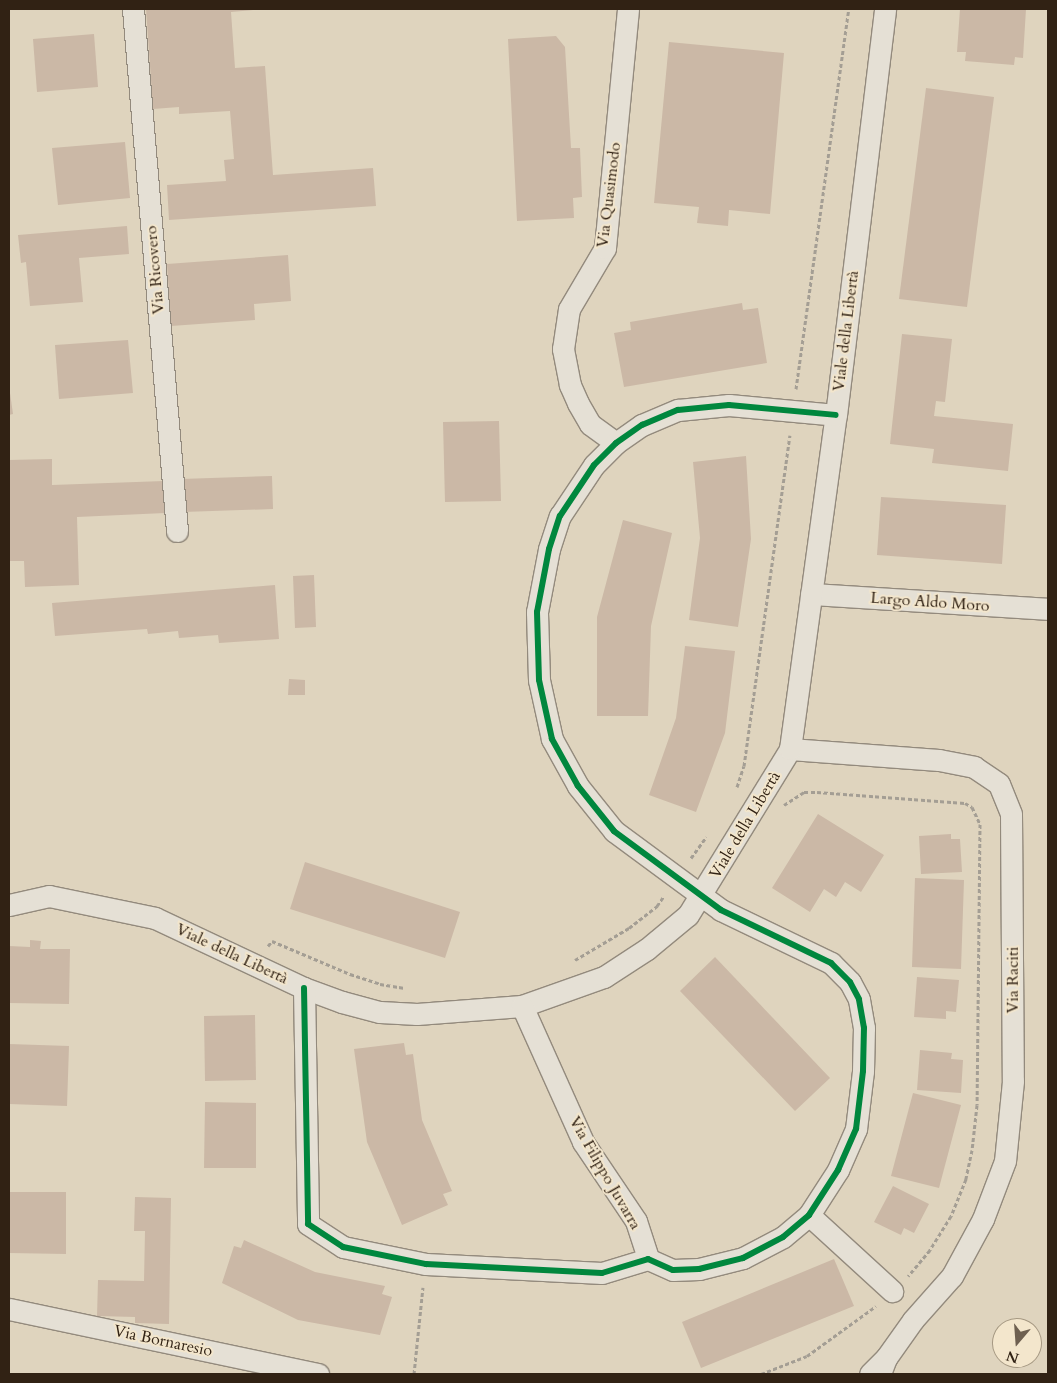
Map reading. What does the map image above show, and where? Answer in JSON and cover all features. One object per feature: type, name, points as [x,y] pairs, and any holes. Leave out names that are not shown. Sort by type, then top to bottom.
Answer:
[{"type":"street","name":"Via Ricovero","points":[[133,9],[177,531]]},
{"type":"street","name":"Via Quasimodo","points":[[616,443],[590,424],[578,403],[570,385],[563,349],[569,309],[605,248],[628,9]]},
{"type":"street","name":"Viale della Libertà","points":[[9,905],[49,896],[155,918],[304,988],[380,1012],[417,1014],[522,1006],[604,977],[647,949],[688,915],[702,897],[790,749],[836,416],[885,9]]},
{"type":"street","points":[[304,988],[308,1224],[343,1247],[426,1264],[602,1273],[648,1259],[673,1270],[698,1269],[743,1258],[782,1237],[809,1215],[838,1170],[856,1129],[863,1071],[864,1028],[858,999],[850,982],[831,963],[721,910],[614,831],[578,786],[552,739],[539,680],[537,612],[548,549],[560,516],[577,488],[616,443],[642,425],[678,410],[729,405],[836,416]]},
{"type":"street","name":"Largo Aldo Moro","points":[[812,594],[1048,609]]},
{"type":"street","name":"Via Raciti","points":[[790,749],[939,760],[974,768],[999,784],[1012,814],[1013,1081],[1004,1161],[983,1219],[952,1276],[913,1320],[883,1366],[870,1374]]},
{"type":"street","name":"Via Filippo Juvarra","points":[[522,1006],[583,1142],[636,1221],[648,1259]]},
{"type":"street","points":[[809,1215],[892,1291]]},
{"type":"street","name":"Via Bornaresio","points":[[9,1309],[318,1374]]},
{"type":"path","points":[[735,792],[744,766],[849,9]]},
{"type":"path","points":[[740,780],[784,805],[804,792],[965,803],[972,807],[980,824],[977,1104],[972,1150],[966,1179],[951,1216],[930,1250],[892,1291],[866,1315],[807,1356],[761,1374]]},
{"type":"path","points":[[572,962],[608,942],[657,906],[707,835]]},
{"type":"path","points":[[256,966],[272,941],[350,974],[380,984],[408,988]]},
{"type":"path","points":[[414,1374],[426,1264]]},
{"type":"building","points":[[146,9],[265,9],[231,12],[235,68],[265,66],[273,175],[373,168],[376,206],[169,220],[167,185],[226,181],[224,160],[234,159],[230,111],[179,114],[179,107],[153,109]]},
{"type":"building","points":[[960,9],[1026,9],[1023,58],[1015,57],[1014,65],[965,61],[966,52],[957,52]]},
{"type":"building","points":[[94,34],[98,87],[37,92],[33,39]]},
{"type":"building","points":[[556,36],[565,47],[571,148],[580,148],[582,197],[573,198],[574,218],[517,221],[508,39]]},
{"type":"building","points":[[669,42],[784,53],[770,214],[729,210],[728,226],[697,223],[699,207],[654,203]]},
{"type":"building","points":[[926,88],[994,97],[967,307],[899,299]]},
{"type":"building","points":[[125,142],[130,198],[58,205],[52,148]]},
{"type":"building","points":[[127,226],[129,254],[79,258],[83,302],[30,306],[26,262],[21,263],[18,235]]},
{"type":"building","points":[[288,255],[291,301],[254,304],[255,320],[171,326],[167,264]]},
{"type":"building","points":[[742,303],[743,310],[758,308],[767,363],[624,387],[614,333],[631,330],[630,322]]},
{"type":"building","points":[[902,334],[952,339],[945,402],[936,401],[934,416],[1013,424],[1008,471],[932,463],[934,449],[890,444]]},
{"type":"building","points":[[128,340],[133,393],[59,399],[55,345]]},
{"type":"building","points":[[9,386],[13,414],[9,415]]},
{"type":"building","points":[[499,421],[501,501],[445,502],[443,422]]},
{"type":"building","points":[[746,456],[751,539],[738,627],[689,620],[700,538],[693,462]]},
{"type":"building","points":[[52,459],[52,485],[164,481],[165,513],[77,517],[79,585],[25,587],[24,561],[9,561],[9,460]]},
{"type":"building","points":[[272,476],[273,509],[183,512],[181,479]]},
{"type":"building","points":[[881,497],[1006,505],[1002,564],[877,555]]},
{"type":"building","points":[[623,520],[672,533],[651,626],[648,716],[597,716],[597,617]]},
{"type":"building","points":[[314,575],[316,627],[295,628],[293,576]]},
{"type":"building","points":[[275,585],[279,639],[219,643],[218,635],[179,638],[178,631],[148,634],[147,629],[55,636],[52,603]]},
{"type":"building","points":[[685,646],[735,651],[725,733],[696,812],[649,795],[676,718]]},
{"type":"building","points":[[289,679],[305,680],[305,695],[288,695]]},
{"type":"building","points":[[818,814],[884,855],[861,892],[845,882],[836,897],[824,889],[810,912],[772,888]]},
{"type":"building","points":[[951,834],[951,839],[960,839],[962,872],[921,874],[919,836]]},
{"type":"building","points":[[305,862],[460,912],[445,958],[290,909]]},
{"type":"building","points":[[915,878],[964,880],[961,969],[912,967]]},
{"type":"building","points":[[30,940],[41,941],[40,949],[70,949],[69,1004],[9,1003],[9,946],[30,947]]},
{"type":"building","points":[[715,957],[830,1078],[795,1111],[680,991]]},
{"type":"building","points":[[917,977],[959,980],[956,1012],[946,1011],[946,1019],[914,1017]]},
{"type":"building","points":[[255,1015],[256,1080],[205,1081],[204,1016]]},
{"type":"building","points":[[404,1043],[406,1055],[413,1054],[422,1120],[452,1191],[443,1194],[448,1205],[402,1225],[367,1142],[354,1049]]},
{"type":"building","points":[[9,1044],[69,1046],[67,1106],[9,1104]]},
{"type":"building","points":[[920,1050],[952,1053],[951,1059],[963,1060],[961,1093],[917,1090]]},
{"type":"building","points":[[913,1093],[961,1105],[939,1188],[891,1176]]},
{"type":"building","points":[[205,1102],[256,1103],[256,1168],[204,1168]]},
{"type":"building","points":[[893,1186],[929,1204],[914,1233],[904,1228],[901,1235],[874,1222]]},
{"type":"building","points":[[9,1192],[66,1192],[66,1254],[9,1253]]},
{"type":"building","points":[[135,1197],[171,1198],[169,1324],[135,1323],[135,1317],[97,1316],[98,1280],[144,1281],[145,1231],[134,1231]]},
{"type":"building","points":[[244,1240],[315,1272],[385,1286],[382,1294],[392,1297],[380,1335],[298,1320],[222,1283],[234,1246],[241,1248]]},
{"type":"building","points":[[834,1259],[854,1306],[701,1368],[682,1322]]},
{"type":"cycle path","points":[[304,988],[308,1224],[343,1247],[426,1264],[602,1273],[648,1259],[673,1270],[699,1269],[743,1258],[783,1237],[809,1215],[838,1170],[856,1129],[863,1071],[864,1028],[859,999],[850,982],[831,963],[721,910],[614,831],[578,786],[552,739],[539,680],[537,612],[549,549],[560,516],[594,465],[616,443],[642,425],[678,410],[729,405],[836,415]]}]
